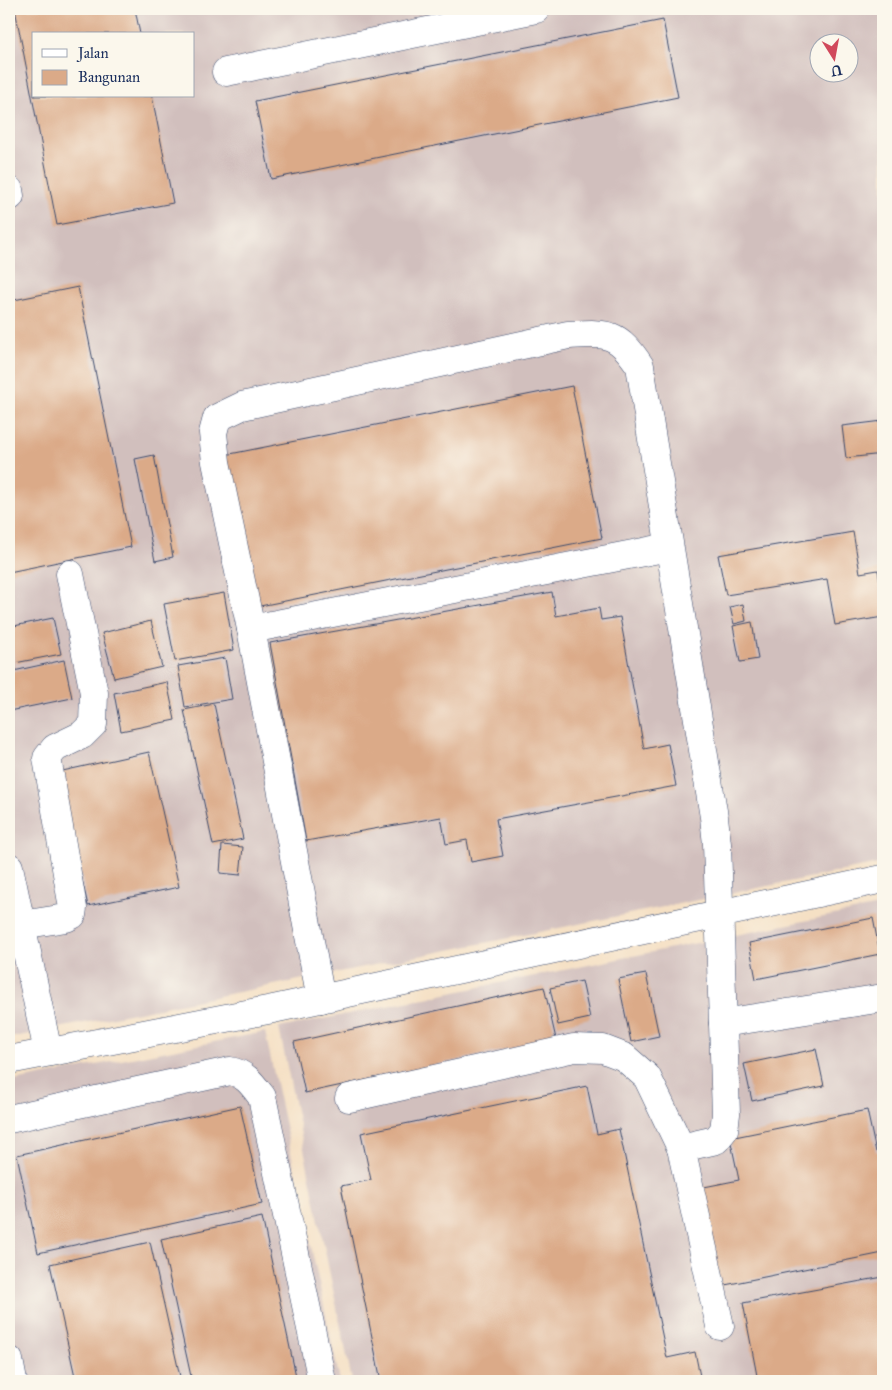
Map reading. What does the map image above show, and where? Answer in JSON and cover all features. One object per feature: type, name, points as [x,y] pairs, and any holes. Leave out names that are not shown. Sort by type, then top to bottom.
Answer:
[{"type":"lane","points":[[226,72],[536,9]]},
{"type":"lane","points":[[320,999],[251,629],[216,462],[212,433],[217,418],[242,406],[568,335],[599,333],[616,338],[630,350],[640,366],[717,844],[726,1114],[724,1130],[716,1140],[681,1148]]},
{"type":"lane","points":[[251,629],[669,547]]},
{"type":"lane","points":[[21,925],[66,918],[72,915],[73,908],[48,758],[55,748],[82,735],[93,724],[94,693],[70,574]]},
{"type":"lane","points":[[9,867],[48,1052]]},
{"type":"lane","points":[[9,1060],[320,999],[883,880]]},
{"type":"lane","points":[[723,1023],[883,998]]},
{"type":"lane","points":[[349,1098],[574,1048],[603,1049],[624,1057],[647,1077],[681,1148],[720,1326]]},
{"type":"lane","points":[[9,1119],[230,1071],[237,1072],[248,1080],[262,1097],[322,1381]]},
{"type":"lane","points":[[9,1360],[13,1381]]},
{"type":"shaded area","points":[[9,9],[883,9],[883,863],[9,1038]]},
{"type":"shaded area","points":[[883,905],[883,1381],[352,1381],[279,1028]]},
{"type":"shaded area","points":[[265,1032],[340,1381],[9,1381],[9,1082]]},
{"type":"building","points":[[15,9],[135,9],[140,32],[32,32],[32,96]]},
{"type":"building","points":[[663,20],[678,97],[271,179],[255,101]]},
{"type":"building","points":[[32,98],[152,98],[173,203],[57,225]]},
{"type":"building","points":[[78,287],[131,547],[9,572],[9,301]]},
{"type":"building","points":[[572,386],[602,538],[255,607],[225,455]]},
{"type":"building","points":[[883,421],[883,454],[846,458],[842,426]]},
{"type":"building","points":[[154,455],[173,557],[155,561],[135,459]]},
{"type":"building","points":[[853,532],[860,573],[878,570],[883,617],[835,625],[827,579],[726,595],[718,555]]},
{"type":"building","points":[[552,592],[556,616],[599,608],[601,620],[620,617],[644,749],[668,744],[676,786],[496,819],[503,856],[471,862],[467,840],[446,844],[441,817],[306,841],[270,643]]},
{"type":"building","points":[[224,593],[234,650],[175,661],[164,604]]},
{"type":"building","points":[[743,604],[746,621],[734,624],[730,607]]},
{"type":"building","points":[[53,618],[61,654],[15,663],[9,627]]},
{"type":"building","points":[[151,621],[162,667],[114,678],[102,633]]},
{"type":"building","points":[[752,622],[758,659],[740,662],[733,626]]},
{"type":"building","points":[[9,645],[14,668],[9,670]]},
{"type":"building","points":[[225,658],[232,699],[185,707],[178,666]]},
{"type":"building","points":[[64,660],[72,698],[9,711],[9,672]]},
{"type":"building","points":[[167,682],[175,720],[121,731],[114,693]]},
{"type":"building","points":[[214,704],[243,839],[213,845],[184,710]]},
{"type":"building","points":[[149,752],[179,887],[88,906],[58,772]]},
{"type":"building","points":[[222,845],[243,847],[240,875],[220,873]]},
{"type":"building","points":[[873,918],[880,954],[756,979],[749,943]]},
{"type":"building","points":[[646,974],[659,1036],[631,1042],[618,979]]},
{"type":"building","points":[[582,981],[590,1018],[558,1025],[550,988]]},
{"type":"building","points":[[544,987],[556,1039],[305,1093],[294,1042]]},
{"type":"building","points":[[816,1049],[824,1086],[752,1101],[744,1064]]},
{"type":"building","points":[[587,1086],[597,1134],[619,1129],[667,1358],[695,1352],[701,1381],[381,1381],[341,1186],[371,1180],[361,1133]]},
{"type":"building","points":[[240,1106],[262,1204],[38,1253],[17,1155]]},
{"type":"building","points":[[867,1110],[876,1152],[883,1150],[883,1253],[720,1286],[699,1188],[739,1180],[730,1138]]},
{"type":"building","points":[[262,1217],[297,1381],[192,1381],[161,1239]]},
{"type":"building","points":[[150,1242],[181,1381],[76,1381],[50,1264]]},
{"type":"building","points":[[883,1277],[883,1381],[758,1381],[743,1303]]}]
